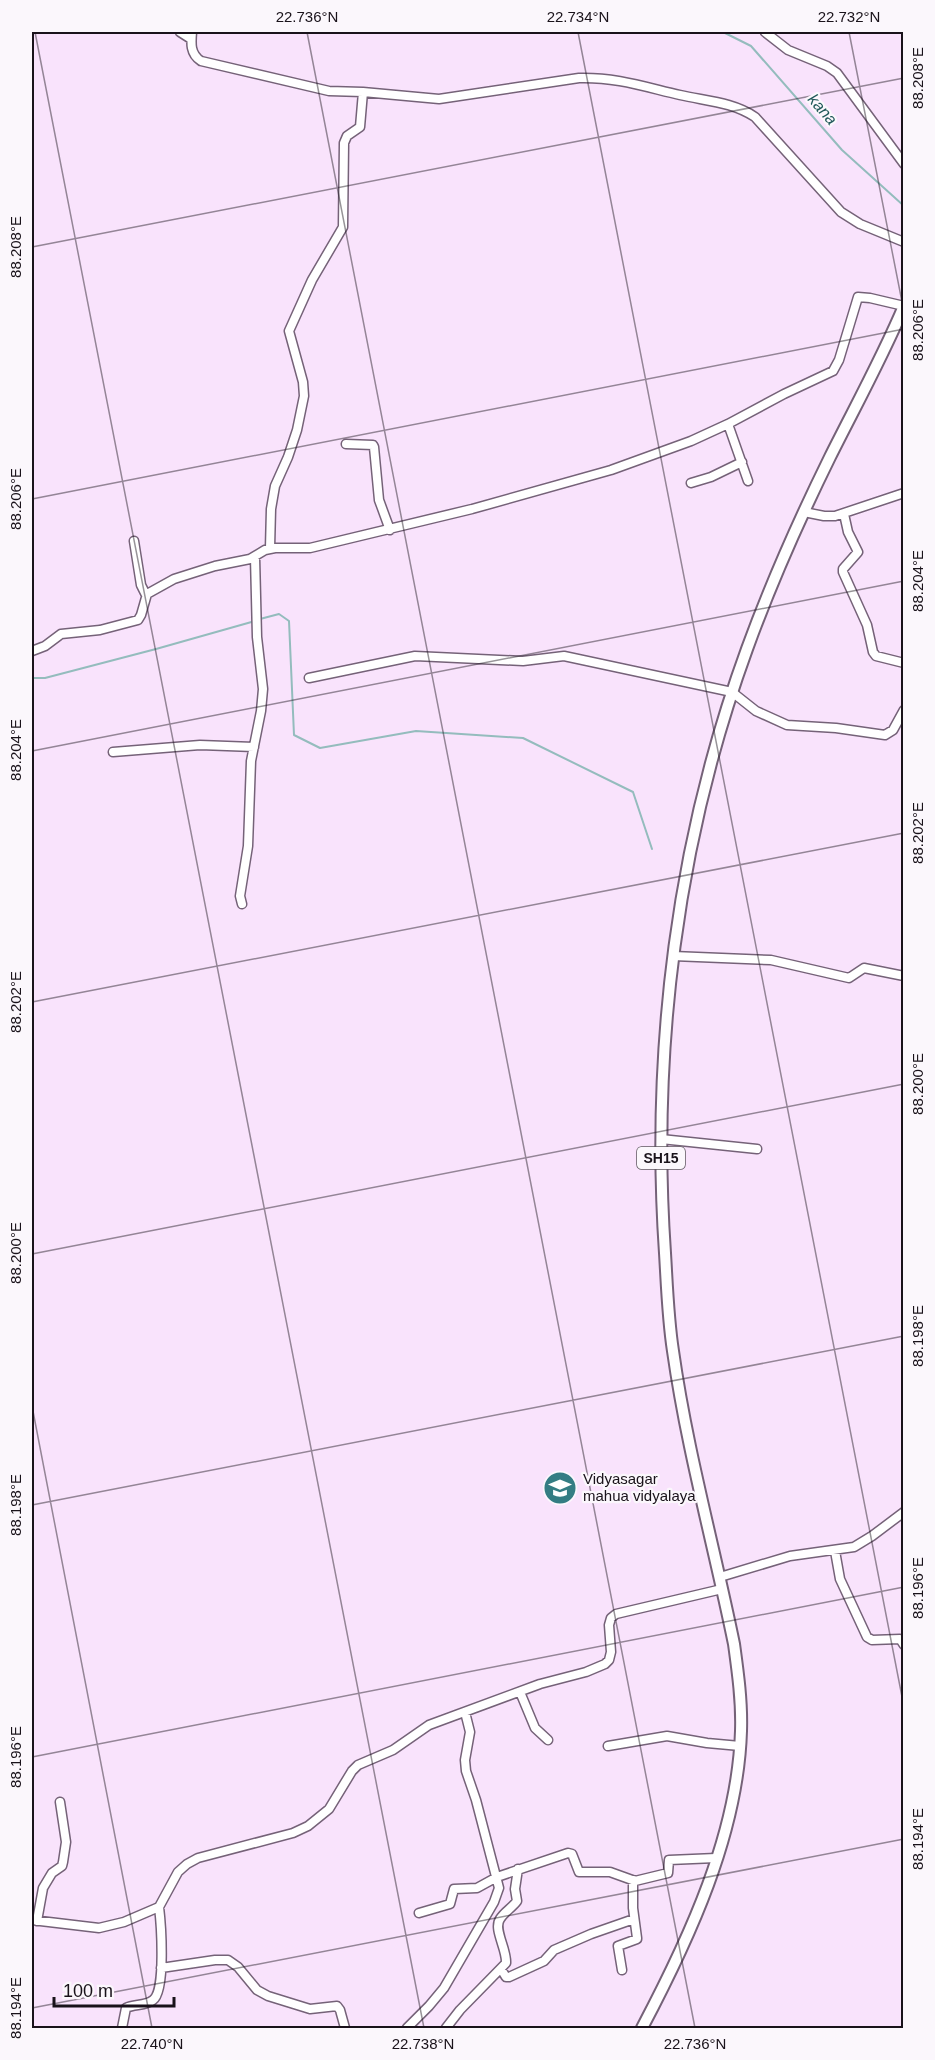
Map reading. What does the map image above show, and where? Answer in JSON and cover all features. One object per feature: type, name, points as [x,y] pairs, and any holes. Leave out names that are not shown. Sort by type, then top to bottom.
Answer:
[{"type":"main road","name":"SH15","points":[[642,2028],[690,1928],[716,1858],[735,1789],[740,1746],[739,1677],[735,1644],[688,1438],[672,1347],[662,1216],[661,1139],[666,1027],[673,956],[689,855],[711,763],[732,692],[773,581],[804,512],[899,326],[903,306]]},
{"type":"street","points":[[180,32],[191,35],[195,56],[207,63],[329,91],[439,99],[594,77],[621,80],[679,95],[728,104],[748,112],[762,123],[841,212],[860,225],[903,242]]},
{"type":"street","points":[[765,32],[788,50],[823,64],[837,73],[903,164]]},
{"type":"street","points":[[270,548],[275,486],[288,457],[303,406],[303,382],[289,331],[312,280],[343,227],[344,143],[347,136],[360,127],[363,92]]},
{"type":"street","points":[[146,595],[163,584],[188,574],[255,558],[270,548],[310,549],[390,530],[611,470],[672,448],[728,424],[833,371],[839,360],[858,297],[903,306]]},
{"type":"street","points":[[728,424],[748,481]]},
{"type":"street","points":[[346,444],[373,445],[379,500],[390,530]]},
{"type":"street","points":[[691,483],[711,477],[742,462]]},
{"type":"street","points":[[804,512],[824,516],[843,514],[903,493]]},
{"type":"street","points":[[843,514],[848,532],[858,552],[843,568],[843,572],[867,625],[873,652],[876,657],[903,663]]},
{"type":"street","points":[[32,651],[45,646],[61,634],[100,630],[138,620],[146,595],[141,585],[134,542]]},
{"type":"street","points":[[242,904],[240,896],[248,846],[249,786],[263,689],[257,637],[255,558]]},
{"type":"street","points":[[309,678],[415,656],[523,661],[558,656],[606,664],[732,692],[768,717],[799,727],[836,728],[885,735],[892,730],[903,710]]},
{"type":"street","points":[[113,752],[200,745],[254,747]]},
{"type":"street","points":[[673,956],[771,960],[849,978],[864,968],[903,976]]},
{"type":"street","points":[[661,1139],[757,1149]]},
{"type":"street","points":[[720,1577],[790,1556],[835,1551],[858,1545],[903,1512]]},
{"type":"street","points":[[835,1551],[840,1579],[867,1637],[872,1640],[900,1639],[903,1645]]},
{"type":"street","points":[[122,2028],[126,2008],[154,1999],[161,1968],[159,1907],[176,1874],[187,1864],[198,1858],[293,1833],[308,1826],[332,1805],[358,1765],[393,1750],[429,1725],[540,1684],[593,1670],[605,1664],[611,1652],[609,1625],[611,1618],[616,1614],[722,1589]]},
{"type":"street","points":[[520,1692],[535,1728],[548,1740]]},
{"type":"street","points":[[407,2028],[437,1997],[465,1954],[498,1894],[497,1877],[466,1771],[465,1760],[470,1734],[465,1712]]},
{"type":"street","points":[[608,1746],[667,1736],[740,1746]]},
{"type":"street","points":[[60,1802],[66,1842],[63,1862],[62,1866],[52,1873],[43,1888],[34,1921],[106,1927],[159,1907]]},
{"type":"street","points":[[419,1914],[450,1904],[454,1889],[477,1888],[518,1869],[570,1853],[579,1872],[610,1872],[633,1880],[668,1873],[669,1860],[716,1858]]},
{"type":"street","points":[[446,2028],[506,1962],[507,1956],[498,1925],[500,1919],[517,1901],[515,1889],[518,1869]]},
{"type":"street","points":[[622,1970],[618,1948],[620,1944],[637,1940],[633,1880]]},
{"type":"street","points":[[501,1970],[506,1977],[509,1977],[544,1961],[554,1950],[634,1919]]},
{"type":"street","points":[[161,1968],[228,1960],[238,1967],[257,1990],[267,1996],[310,2009],[337,2006],[345,2028]]},
{"type":"waterway","name":"kana","points":[[723,32],[751,46],[842,150],[904,206]]},
{"type":"waterway","points":[[260,619],[279,614],[289,621],[294,735],[320,748],[416,731],[523,738],[633,792],[652,849]]},
{"type":"waterway","points":[[32,678],[45,678],[255,621]]},
{"type":"place","name":"Vidyasagar mahua vidyalaya","points":[[560,1488]]}]
